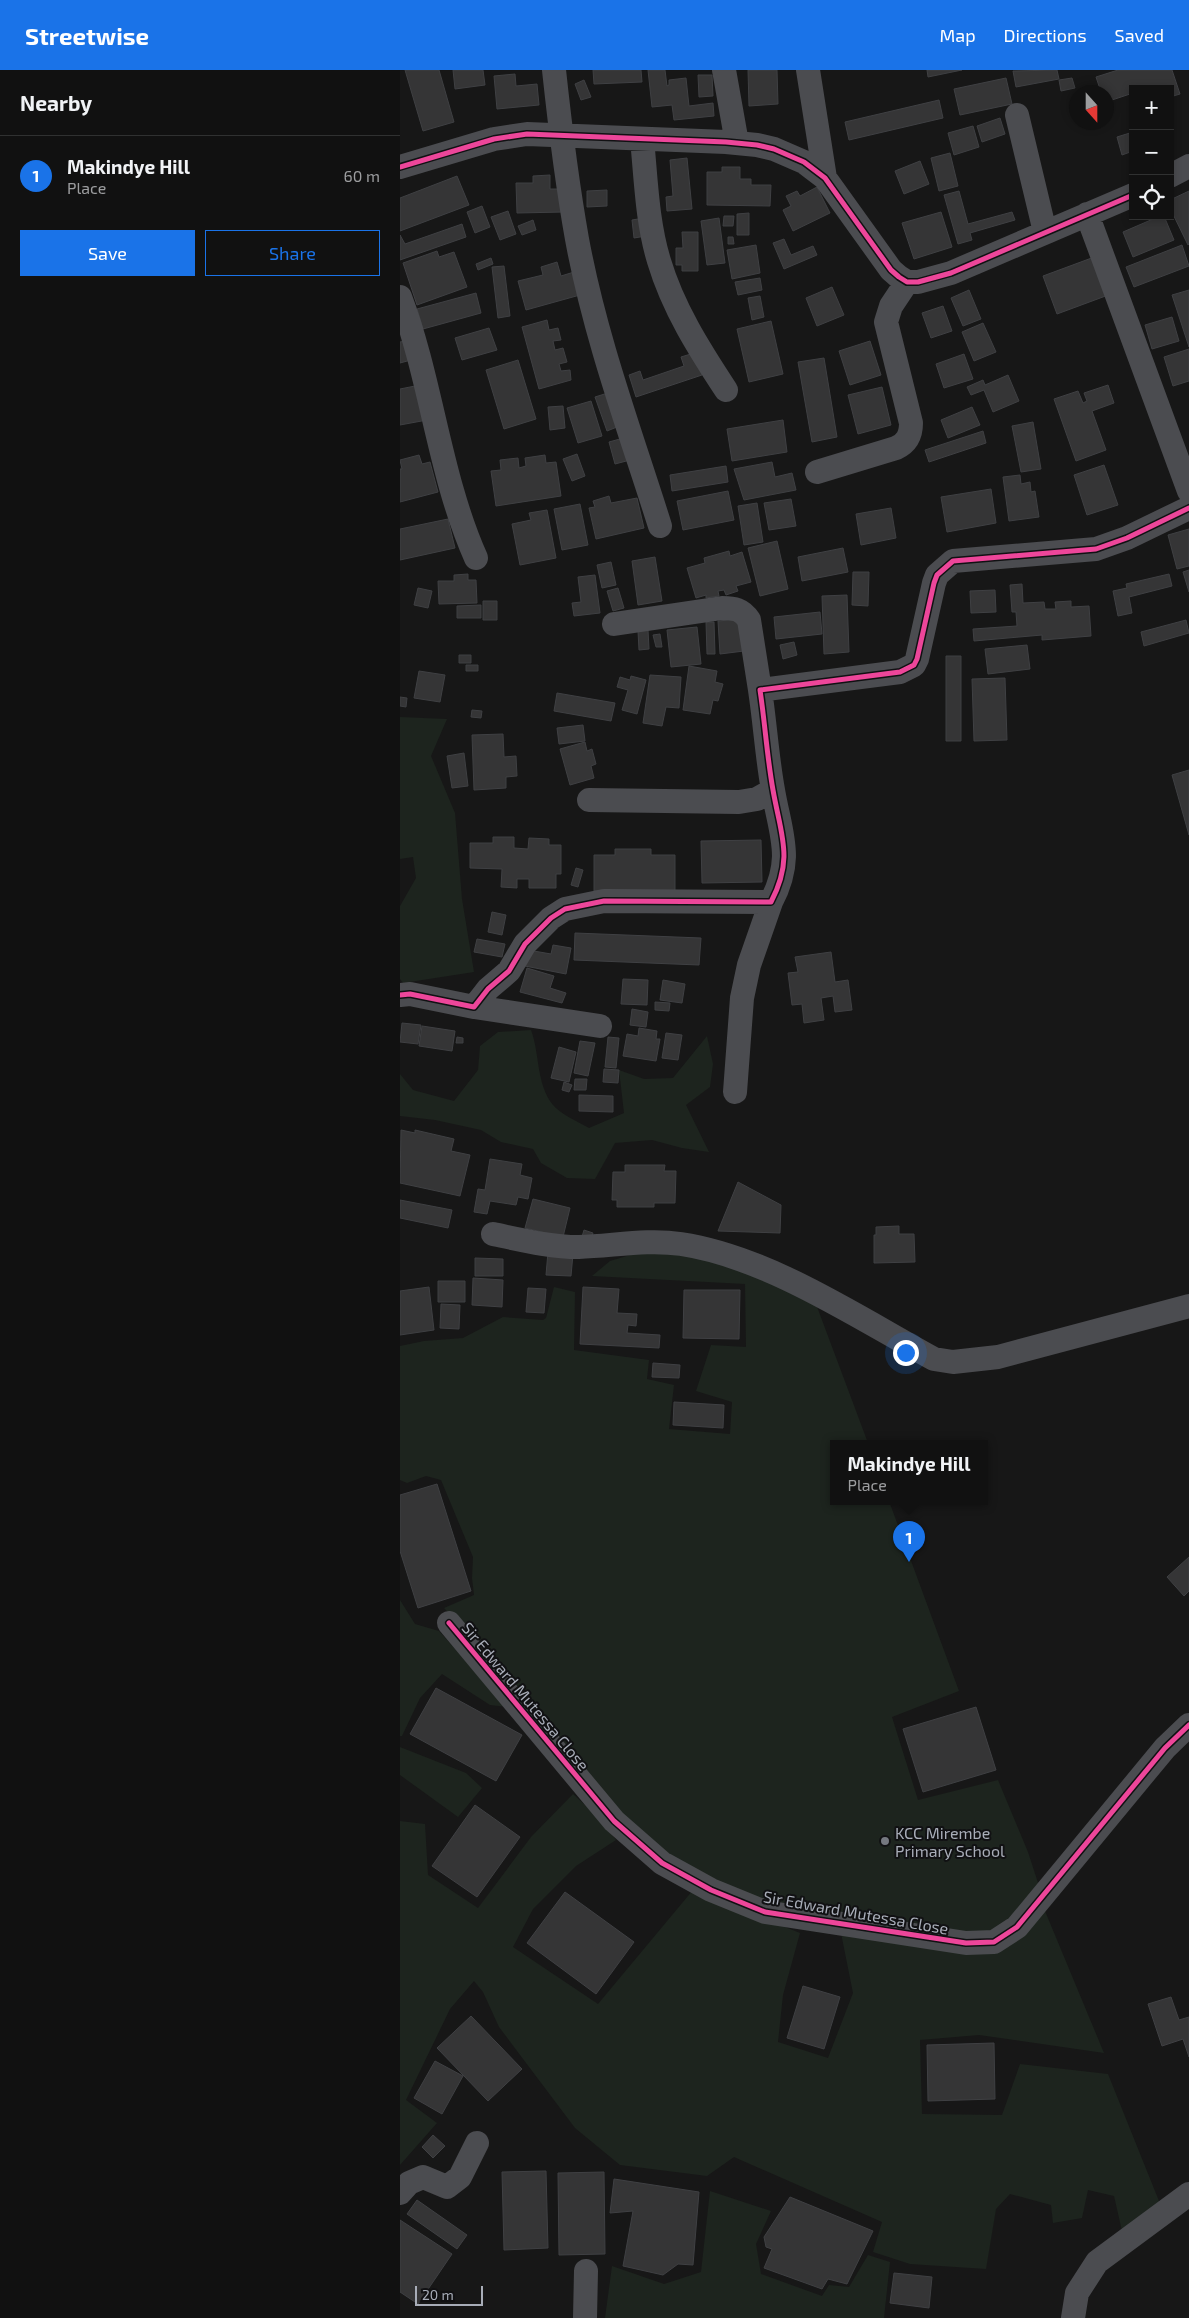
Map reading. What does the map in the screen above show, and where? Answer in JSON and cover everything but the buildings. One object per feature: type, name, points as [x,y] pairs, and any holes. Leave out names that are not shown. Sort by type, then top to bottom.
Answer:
[{"type":"street","points":[[554,70],[561,135],[577,240],[592,305],[607,360],[660,526]]},
{"type":"street","points":[[724,70],[737,143]]},
{"type":"street","points":[[808,70],[825,178]]},
{"type":"street","points":[[1017,115],[1045,232]]},
{"type":"street","points":[[400,167],[511,135],[561,135],[757,145],[804,162],[825,178],[891,270],[907,282],[940,277],[1129,197]]},
{"type":"street","points":[[642,139],[651,226],[659,260],[675,304],[692,338],[726,390]]},
{"type":"street","points":[[1172,175],[1189,166]]},
{"type":"street","points":[[1087,214],[1189,490]]},
{"type":"street","points":[[817,472],[896,448],[903,445],[911,432],[911,423],[886,322],[891,306],[907,282]]},
{"type":"street","points":[[400,296],[418,352],[453,498],[476,558]]},
{"type":"street","points":[[760,690],[900,672],[908,669],[917,659],[934,582],[937,575],[953,560],[1096,548],[1127,538],[1189,508]]},
{"type":"street","points":[[614,624],[722,608],[738,609],[745,613],[749,620],[773,790],[785,851],[783,876],[771,902],[749,965],[742,998],[735,1092]]},
{"type":"street","points":[[589,800],[738,802],[757,799],[773,790]]},
{"type":"street","points":[[474,1007],[488,989],[509,971],[529,939],[565,909],[604,901],[771,902]]},
{"type":"street","points":[[400,995],[410,994],[474,1007],[600,1026]]},
{"type":"street","points":[[494,1234],[561,1247],[648,1242],[708,1248],[739,1258],[809,1291],[934,1359],[953,1362],[998,1357],[1189,1306]]},
{"type":"street","name":"Sir Edward Mutessa Close","points":[[449,1623],[614,1821],[662,1863],[711,1890],[765,1912],[966,1943],[994,1942],[1017,1928],[1165,1748],[1189,1725]]},
{"type":"street","points":[[400,2193],[409,2183],[423,2177],[447,2187],[460,2178],[477,2143]]},
{"type":"street","points":[[1073,2318],[1077,2293],[1097,2262],[1189,2194]]},
{"type":"street","points":[[585,2318],[586,2271]]},
{"type":"shaded area","points":[[400,717],[447,719],[431,756],[455,813],[462,899],[474,972],[403,983],[400,979],[400,906],[416,878],[413,857],[400,859]]},
{"type":"shaded area","points":[[531,1030],[541,1078],[548,1097],[560,1112],[589,1128],[624,1113],[619,1070],[644,1079],[673,1078],[707,1036],[713,1064],[710,1087],[686,1105],[709,1152],[682,1148],[652,1140],[615,1143],[595,1179],[567,1178],[541,1163],[533,1149],[501,1142],[481,1130],[435,1120],[400,1116],[400,1074],[413,1090],[454,1101],[478,1070],[480,1046],[498,1032]]},
{"type":"shaded area","points":[[647,1250],[720,1261],[816,1304],[867,1440],[830,1440],[830,1505],[890,1505],[959,1691],[892,1717],[918,1800],[998,1780],[1028,1852],[1041,1892],[993,1933],[969,1937],[799,1912],[714,1885],[632,1830],[473,1639],[444,1608],[474,1595],[472,1578],[473,1557],[441,1480],[426,1476],[407,1483],[400,1480],[400,1346],[424,1341],[463,1338],[503,1317],[543,1320],[546,1318],[554,1287],[575,1292],[574,1350],[649,1360],[647,1379],[674,1385],[669,1429],[730,1434],[732,1402],[696,1391],[711,1345],[746,1347],[745,1284],[592,1276],[610,1261]]},
{"type":"shaded area","points":[[400,1600],[415,1624],[439,1631],[507,1707],[490,1705],[442,1674],[420,1698],[402,1736],[400,1736]]},
{"type":"shaded area","points":[[400,1747],[466,1773],[482,1788],[458,1817],[400,1775]]},
{"type":"shaded area","points":[[573,1794],[596,1815],[616,1840],[576,1866],[533,1909],[513,1947],[598,2004],[693,1890],[800,1933],[783,1995],[778,2042],[828,2058],[853,1993],[841,1933],[963,1950],[1010,1946],[1045,1911],[1104,2053],[979,2035],[920,2040],[922,2114],[1002,2115],[1020,2064],[1108,2074],[1161,2206],[1122,2231],[1114,2196],[1088,2190],[1082,2218],[1053,2223],[1051,2205],[1010,2194],[996,2209],[986,2269],[910,2264],[873,2252],[882,2222],[734,2157],[707,2176],[620,2165],[575,2128],[499,2027],[483,1992],[474,1981],[450,2009],[406,2100],[437,2123],[400,2165],[400,1821],[425,1824],[428,1875],[478,1908],[531,1837]]},
{"type":"shaded area","points":[[710,2191],[771,2211],[756,2244],[761,2274],[822,2296],[829,2285],[849,2287],[868,2255],[890,2262],[884,2318],[605,2318],[612,2266],[664,2284],[701,2272]]},
{"type":"cycle path","points":[[400,167],[494,139],[527,134],[726,142],[757,145],[774,149],[804,162],[825,178],[891,270],[907,282],[918,282],[951,273],[1129,197]]},
{"type":"cycle path","points":[[400,995],[410,994],[474,1007],[488,989],[509,971],[525,944],[551,918],[565,909],[604,901],[771,902],[782,872],[784,847],[771,778],[760,690],[900,672],[914,665],[934,583],[937,575],[953,561],[1096,549],[1127,538],[1189,508]]},
{"type":"cycle path","points":[[449,1623],[614,1821],[662,1863],[711,1890],[765,1912],[966,1943],[994,1942],[1017,1927],[1165,1748],[1189,1725]]},
{"type":"place","name":"Makindye Hill","points":[[909,1562]]},
{"type":"place","name":"KCC Mirembe Primary School","points":[[885,1841]]}]
